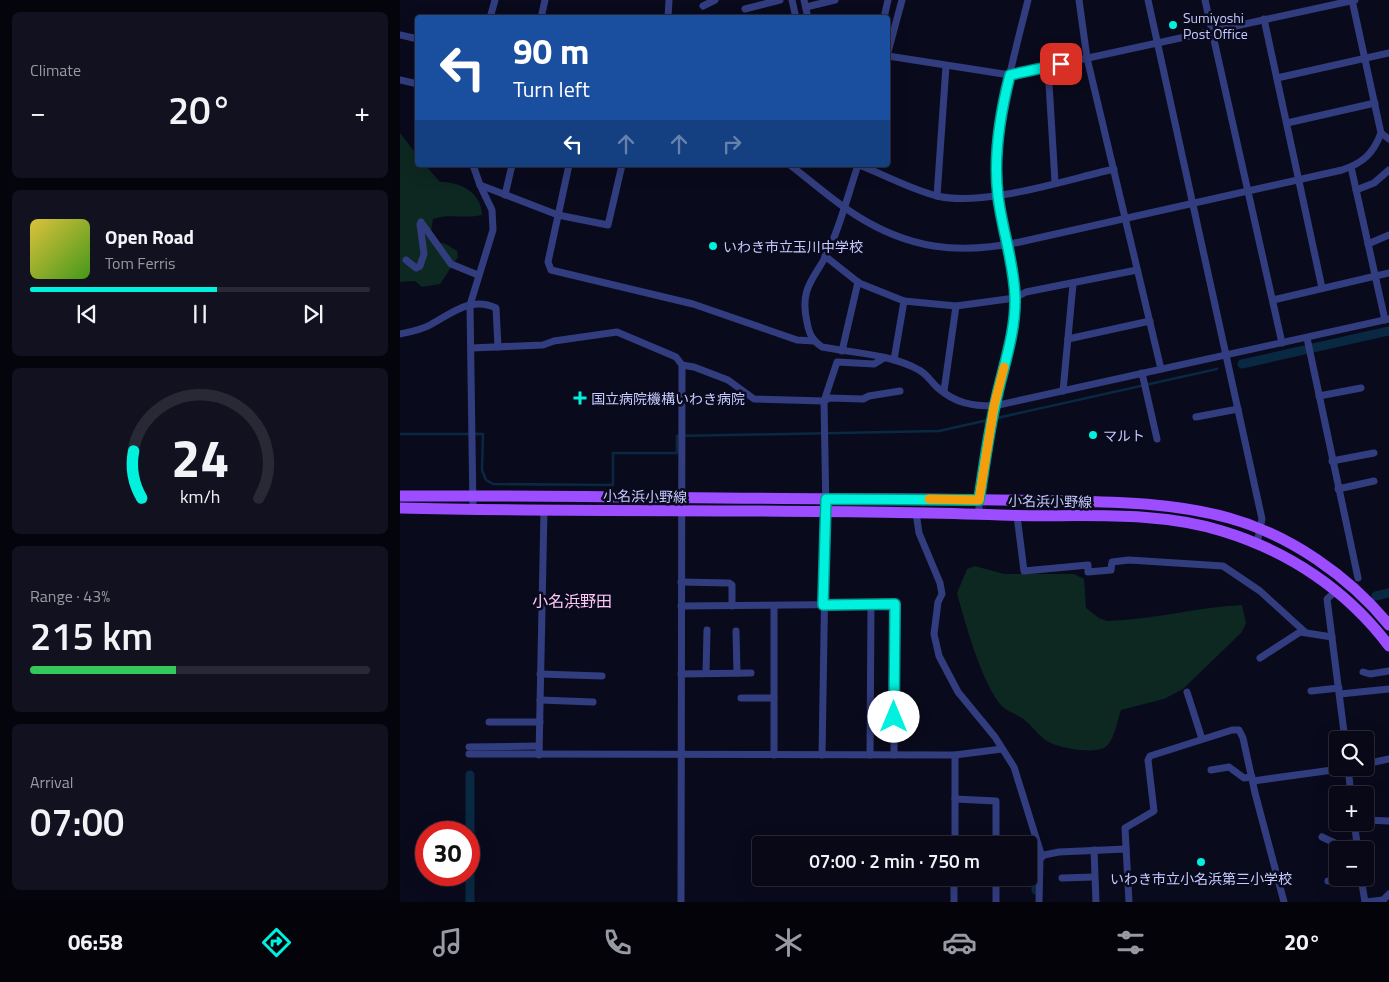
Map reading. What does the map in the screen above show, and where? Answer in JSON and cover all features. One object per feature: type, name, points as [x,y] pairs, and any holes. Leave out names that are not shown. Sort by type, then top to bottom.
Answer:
[{"type":"main road","name":"小名浜小野線","points":[[400,496],[473,495],[1142,503],[1188,509],[1229,518],[1261,530],[1314,559],[1345,581],[1389,625]]},
{"type":"main road","name":"小名浜小野線","points":[[400,508],[916,513],[1161,519],[1219,530],[1258,543],[1303,566],[1336,591],[1368,620],[1389,646]]},
{"type":"street","points":[[491,15],[495,0]]},
{"type":"street","points":[[542,15],[545,0]]},
{"type":"street","points":[[668,15],[669,0]]},
{"type":"street","points":[[703,6],[715,0]]},
{"type":"street","points":[[745,9],[780,0]]},
{"type":"street","points":[[792,0],[795,15]]},
{"type":"street","points":[[805,3],[835,0]]},
{"type":"street","points":[[885,15],[888,0]]},
{"type":"street","points":[[890,45],[902,0]]},
{"type":"street","points":[[979,514],[979,500],[994,406],[1013,328],[1015,298],[1012,266],[998,195],[996,153],[1002,104],[1028,0]]},
{"type":"street","points":[[1079,0],[1087,58],[1161,369]]},
{"type":"street","points":[[1148,0],[1262,519],[1258,543]]},
{"type":"street","points":[[1205,0],[1282,343]]},
{"type":"street","points":[[793,167],[844,207],[882,230],[938,248],[965,249],[1008,245],[1351,167],[1367,158],[1376,146],[1381,133],[1353,0],[1010,75],[890,56]]},
{"type":"street","points":[[1264,19],[1322,288]]},
{"type":"street","points":[[400,34],[415,39]]},
{"type":"street","points":[[1277,78],[1389,52]]},
{"type":"street","points":[[937,196],[946,66]]},
{"type":"street","points":[[1048,67],[1056,182]]},
{"type":"street","points":[[400,80],[415,83]]},
{"type":"street","points":[[1287,123],[1376,103]]},
{"type":"street","points":[[1381,133],[1389,138]]},
{"type":"street","points":[[473,510],[470,305],[493,230],[492,210],[474,167]]},
{"type":"street","points":[[505,195],[512,167]]},
{"type":"street","points":[[569,167],[548,262],[551,270],[693,304],[797,340],[814,342],[822,347],[894,360],[919,370],[939,389],[956,401],[973,406],[994,406],[1282,343],[1307,340],[1387,320],[1375,276],[1351,167]]},
{"type":"street","points":[[480,185],[558,215],[608,225],[622,167]]},
{"type":"street","points":[[814,342],[809,332],[804,297],[808,283],[825,256],[836,232],[858,167]]},
{"type":"street","points":[[864,167],[904,185],[937,196],[955,199],[982,198],[998,195],[1114,169]]},
{"type":"street","points":[[1356,190],[1374,183],[1389,170]]},
{"type":"street","points":[[406,260],[416,268],[422,263],[424,254],[421,222],[451,264],[478,275]]},
{"type":"street","points":[[1368,244],[1389,235]]},
{"type":"street","points":[[825,256],[858,282],[904,301],[956,306],[1015,298],[1026,292],[1137,270]]},
{"type":"street","points":[[1273,300],[1389,274]]},
{"type":"street","points":[[842,351],[858,282]]},
{"type":"street","points":[[1063,391],[1073,284]]},
{"type":"street","points":[[894,360],[904,301]]},
{"type":"street","points":[[400,334],[431,324],[446,314],[476,304],[496,308],[498,347]]},
{"type":"street","points":[[944,391],[956,306]]},
{"type":"street","points":[[1068,340],[1150,321]]},
{"type":"street","points":[[470,348],[543,345],[554,340],[617,332],[676,357],[682,365],[681,902]]},
{"type":"street","points":[[1307,340],[1358,578]]},
{"type":"street","points":[[822,755],[826,512],[824,401],[837,362],[874,364],[884,358]]},
{"type":"street","points":[[682,365],[694,367],[728,380],[754,399],[824,401],[829,398],[863,399],[869,396],[900,391]]},
{"type":"street","points":[[1142,373],[1157,439]]},
{"type":"street","points":[[1319,396],[1361,388]]},
{"type":"street","points":[[1196,417],[1238,409]]},
{"type":"street","points":[[1332,461],[1374,453]]},
{"type":"street","points":[[1338,489],[1374,481]]},
{"type":"street","points":[[539,754],[544,510]]},
{"type":"street","points":[[916,513],[919,533],[940,583],[942,594],[938,602],[934,634],[939,656],[958,692],[996,738],[1014,766],[1041,857],[1039,902]]},
{"type":"street","points":[[1017,516],[1024,571],[1088,565],[1088,572],[1111,570],[1112,562],[1129,560],[1223,566],[1260,591],[1305,632]]},
{"type":"street","points":[[681,582],[729,583],[732,585],[732,606]]},
{"type":"street","points":[[1336,591],[1327,599],[1344,731]]},
{"type":"street","points":[[681,606],[895,604],[894,755]]},
{"type":"street","points":[[870,755],[871,605]]},
{"type":"street","points":[[774,606],[774,755]]},
{"type":"street","points":[[706,673],[707,630]]},
{"type":"street","points":[[736,631],[737,673]]},
{"type":"street","points":[[1260,658],[1300,632],[1332,637]]},
{"type":"street","points":[[1363,672],[1370,674],[1389,671]]},
{"type":"street","points":[[681,674],[751,673]]},
{"type":"street","points":[[540,674],[602,676]]},
{"type":"street","points":[[1311,691],[1389,689]]},
{"type":"street","points":[[1187,692],[1202,739]]},
{"type":"street","points":[[741,698],[774,698]]},
{"type":"street","points":[[540,700],[593,702]]},
{"type":"street","points":[[489,722],[540,722]]},
{"type":"street","points":[[1129,902],[1125,828],[1154,811],[1148,760],[1150,756],[1232,730],[1239,730],[1243,738],[1284,902]]},
{"type":"street","points":[[539,746],[469,750],[539,754],[955,755],[1002,749]]},
{"type":"street","points":[[954,836],[955,755]]},
{"type":"street","points":[[1374,762],[1389,759]]},
{"type":"street","points":[[1212,770],[1229,767],[1244,778],[1252,779],[1329,770]]},
{"type":"street","points":[[955,799],[996,801],[996,836]]},
{"type":"street","points":[[1374,820],[1389,821]]},
{"type":"street","points":[[1322,837],[1331,841]]},
{"type":"street","points":[[1037,857],[1059,852],[1126,849]]},
{"type":"street","points":[[1094,850],[1096,902]]},
{"type":"street","points":[[1062,878],[1094,877]]},
{"type":"street","points":[[954,886],[954,902]]},
{"type":"street","points":[[996,886],[996,902]]},
{"type":"street","points":[[1362,886],[1366,902],[1384,900],[1389,894]]},
{"type":"green space","points":[[400,133],[415,152],[415,167],[427,167],[440,182],[462,186],[474,194],[481,207],[482,215],[445,216],[433,219],[431,231],[436,242],[446,244],[457,251],[458,257],[440,284],[422,287],[415,281],[400,282]]},
{"type":"green space","points":[[975,566],[1004,574],[1074,574],[1084,579],[1086,608],[1099,618],[1107,621],[1242,605],[1246,623],[1242,632],[1183,689],[1164,699],[1121,710],[1113,737],[1104,748],[1082,750],[1064,747],[1044,739],[1025,720],[1002,706],[986,681],[974,651],[957,593],[967,569]]},
{"type":"waterway","points":[[1242,364],[1389,331]]},
{"type":"waterway","points":[[400,434],[483,434],[482,470],[486,480],[493,484],[613,485],[613,453],[677,453],[677,436],[939,431],[1217,369]]},
{"type":"waterway","points":[[1376,596],[1389,593]]},
{"type":"waterway","points":[[470,775],[470,902]]},
{"type":"slow traffic","points":[[929,499],[979,500],[994,406],[1004,367]]},
{"type":"place","name":"Sumiyoshi Post Office","points":[[1173,25]]},
{"type":"place","name":"いわき市立玉川中学校","points":[[713,246]]},
{"type":"place","name":"国立病院機構いわき病院","points":[[580,398]]},
{"type":"place","name":"マルト","points":[[1093,435]]},
{"type":"place","name":"いわき市立小名浜第三小学校","points":[[1201,862]]},
{"type":"district","name":"小名浜野田","points":[[572,601]]},
{"type":"route","points":[[894,717],[895,604],[823,605],[826,499],[979,500],[994,406],[1013,328],[1015,298],[1012,266],[1003,229],[998,195],[996,153],[1002,104],[1010,75],[1061,64]]}]
